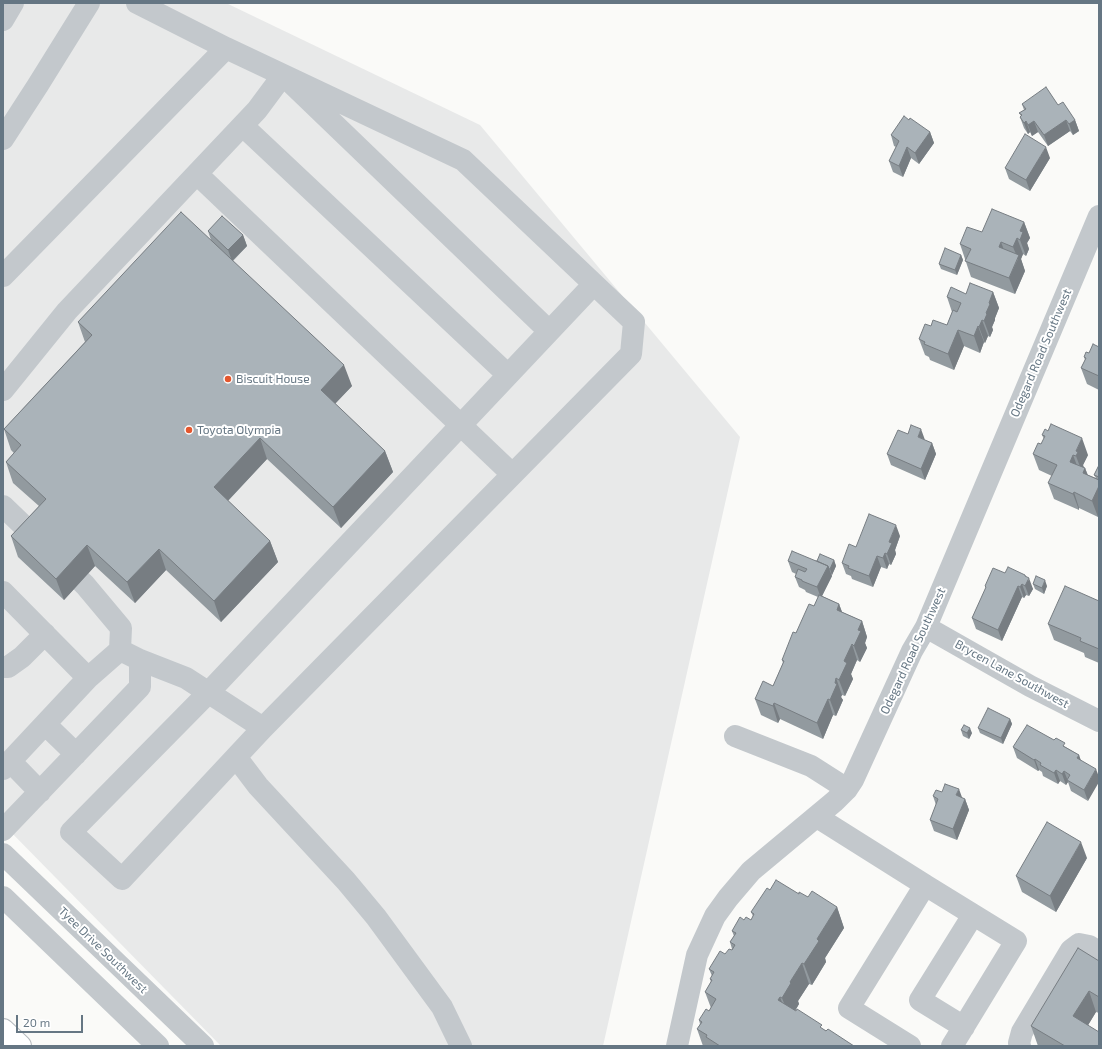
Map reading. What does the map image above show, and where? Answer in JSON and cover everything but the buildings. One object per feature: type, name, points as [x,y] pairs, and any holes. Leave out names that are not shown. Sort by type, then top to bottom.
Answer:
[{"type":"highway","points":[[3,1030],[20,1046]]},
{"type":"street","points":[[3,20],[13,3]]},
{"type":"street","points":[[3,139],[89,3]]},
{"type":"street","points":[[136,3],[226,48],[463,160],[594,284],[634,322],[631,354],[263,728],[122,879],[71,832],[208,693],[594,284]]},
{"type":"street","points":[[3,276],[226,48]]},
{"type":"street","points":[[3,390],[67,311],[258,110],[284,75]]},
{"type":"street","points":[[284,75],[549,331]]},
{"type":"street","points":[[243,126],[508,375]]},
{"type":"street","points":[[197,174],[512,474]]},
{"type":"street","name":"Odegard Road Southwest","points":[[677,1046],[697,955],[714,916],[751,871],[817,817],[847,789],[853,780],[912,651],[926,626],[1099,216]]},
{"type":"street","points":[[3,506],[85,585],[121,628],[120,650],[88,678],[7,765],[40,792]]},
{"type":"street","points":[[3,592],[88,678]]},
{"type":"street","name":"Brycen Lane Southwest","points":[[926,626],[1030,686],[1099,721]]},
{"type":"street","points":[[5,669],[22,657],[45,634]]},
{"type":"street","points":[[120,650],[140,660],[186,678],[263,728]]},
{"type":"street","points":[[3,830],[140,687],[140,660]]},
{"type":"street","points":[[45,724],[76,754]]},
{"type":"street","points":[[735,736],[811,766],[847,789]]},
{"type":"street","points":[[236,757],[258,786],[346,881],[376,917],[442,1007],[460,1046]]},
{"type":"street","points":[[817,817],[1016,941],[952,1046]]},
{"type":"street","name":"Tyee Drive Southwest","points":[[3,854],[203,1046]]},
{"type":"street","points":[[910,1046],[849,1008],[925,885]]},
{"type":"street","points":[[3,897],[158,1046]]},
{"type":"street","points":[[964,1027],[920,1000],[973,914]]},
{"type":"street","points":[[1020,1046],[1019,1043],[1022,1032],[1071,950],[1078,944],[1089,946],[1099,952]]},
{"type":"shaded area","points":[[3,3],[226,3],[480,125],[740,437],[603,1046],[221,1046],[3,824]]},
{"type":"place","name":"Biscuit House","points":[[228,379]]},
{"type":"place","name":"Toyota Olympia","points":[[189,430]]}]
